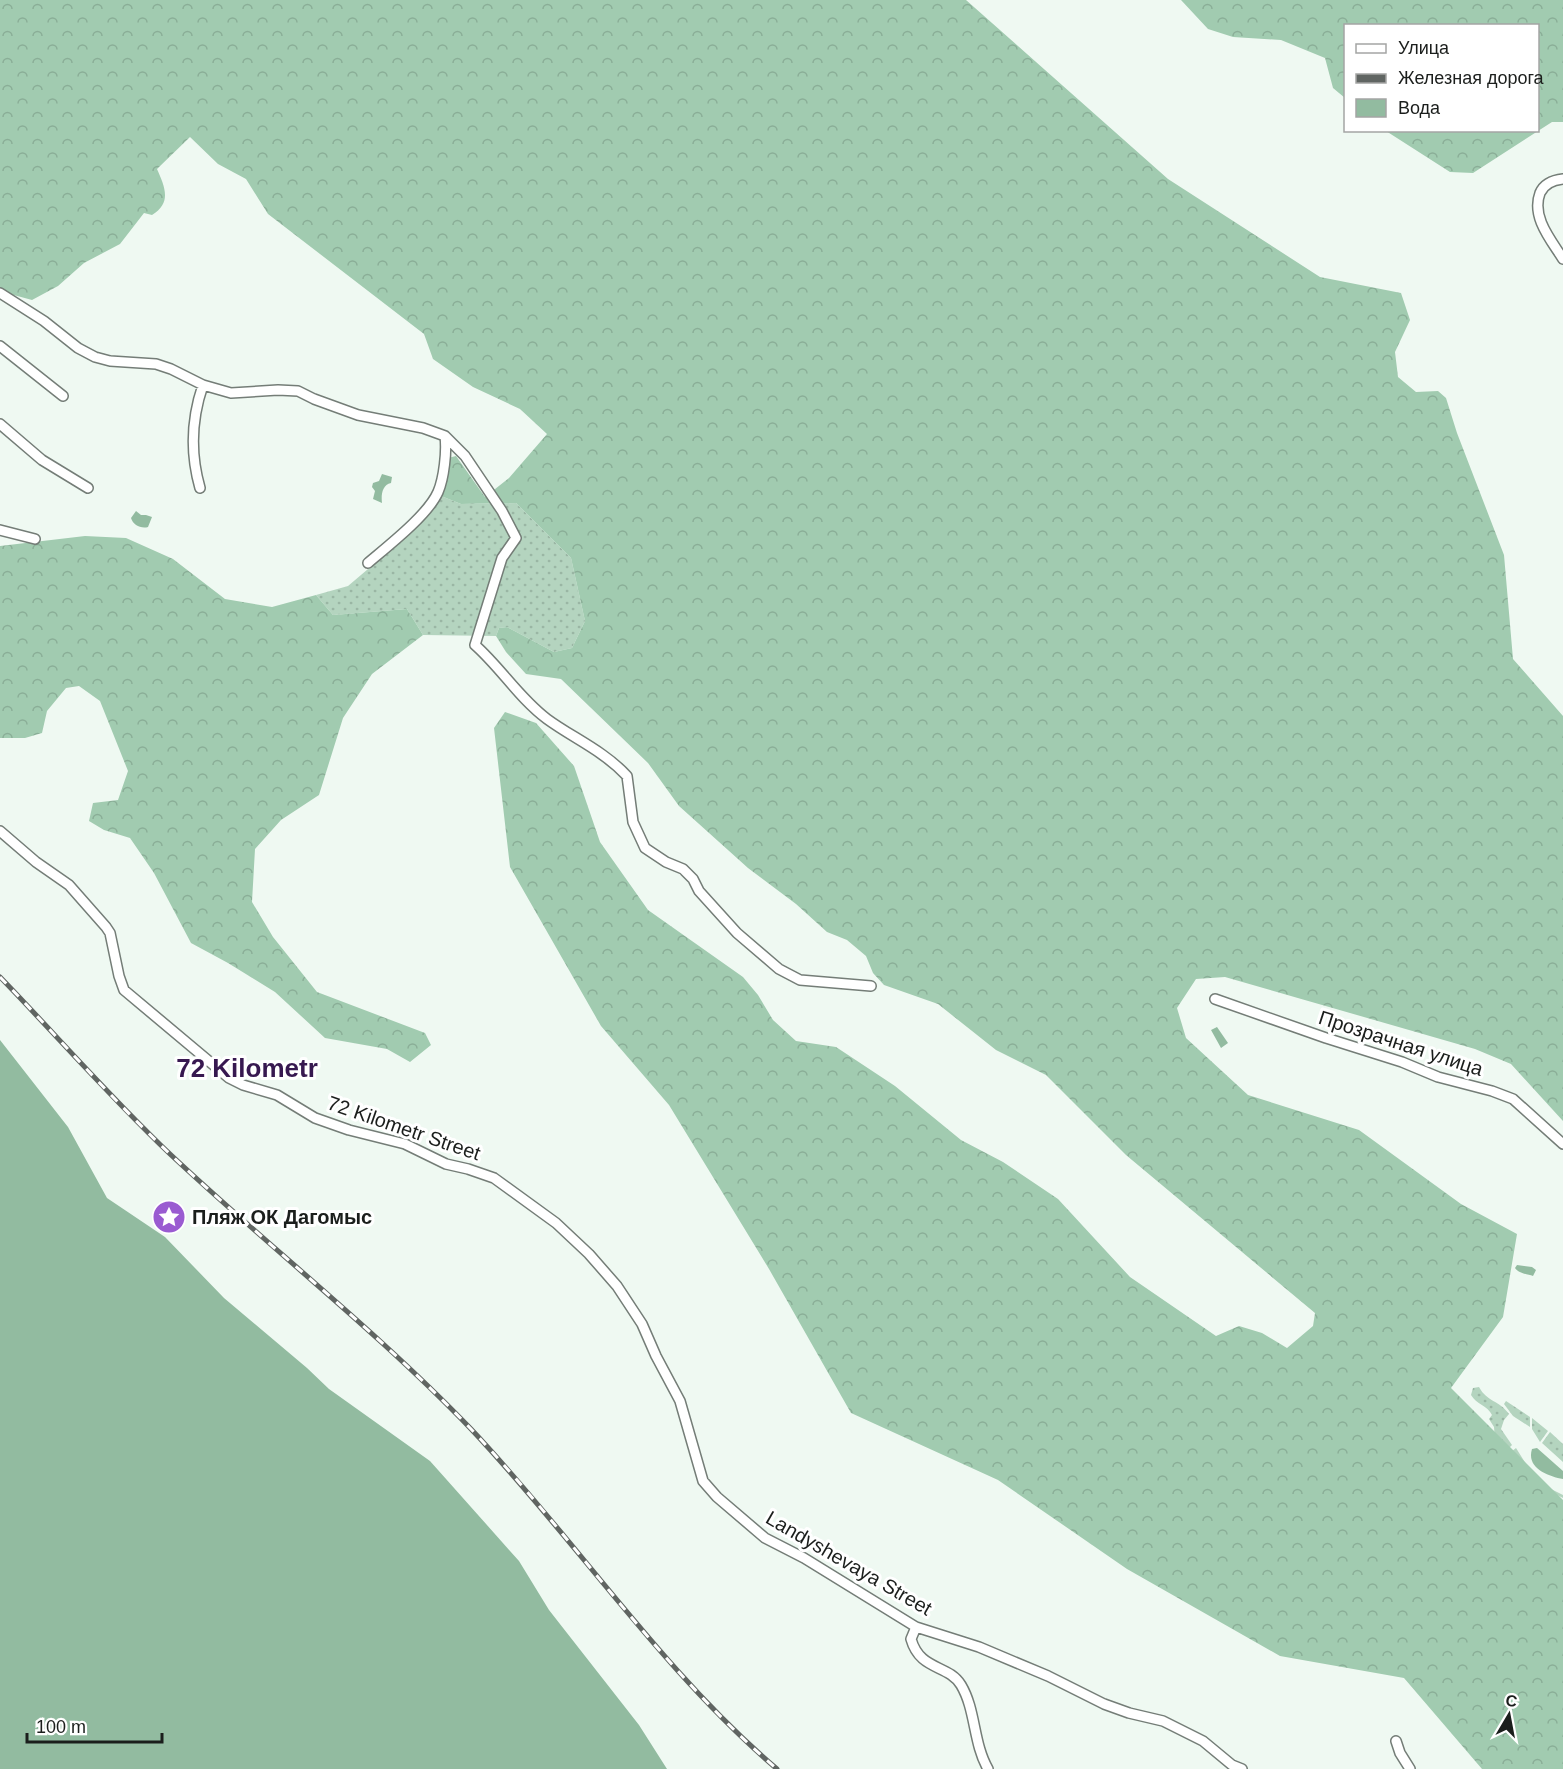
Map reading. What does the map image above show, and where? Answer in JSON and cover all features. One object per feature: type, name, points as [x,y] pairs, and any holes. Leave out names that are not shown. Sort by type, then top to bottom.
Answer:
[{"type":"street","points":[[1563,179],[1554,180],[1543,188],[1539,198],[1539,215],[1545,230],[1563,259]]},
{"type":"street","points":[[0,293],[44,321],[78,348],[95,357],[110,361],[156,364],[203,385],[231,393],[298,391],[358,415],[423,428],[446,436],[465,456],[502,510],[516,538],[502,558],[475,645],[521,696],[547,719],[602,754],[627,776],[633,822],[645,848],[683,870],[693,879],[699,891],[737,933],[779,969],[800,980],[872,986]]},
{"type":"street","points":[[0,346],[63,396]]},
{"type":"street","points":[[200,488],[193,464],[195,410],[203,385]]},
{"type":"street","points":[[0,424],[42,460],[88,488]]},
{"type":"street","points":[[368,563],[425,511],[438,492],[444,463],[446,436]]},
{"type":"street","points":[[0,530],[35,539]]},
{"type":"street","name":"72 Kilometr Street","points":[[0,831],[36,862],[69,885],[106,927],[110,933],[124,990],[229,1078],[243,1085],[277,1095],[315,1118],[349,1130],[405,1144],[446,1164],[494,1178],[548,1218],[589,1254],[617,1286],[642,1324],[656,1356]]},
{"type":"street","name":"Прозрачная улица","points":[[1215,999],[1316,1035],[1402,1062],[1438,1077],[1513,1099],[1563,1144]]},
{"type":"street","name":"Landyshevaya Street","points":[[656,1356],[680,1401],[703,1481],[717,1497],[765,1538],[804,1558],[916,1627],[999,1655],[1104,1704],[1163,1721],[1203,1741],[1232,1765],[1242,1769]]},
{"type":"street","points":[[916,1627],[911,1639],[917,1655],[960,1683],[967,1698],[980,1756],[988,1769]]},
{"type":"street","points":[[1396,1741],[1400,1754],[1410,1769]]},
{"type":"shaded area","points":[[441,496],[461,504],[516,503],[571,558],[585,621],[572,648],[554,652],[507,627],[499,628],[496,636],[423,635],[407,609],[333,615],[316,595],[348,586],[414,530]]},
{"type":"shaded area","points":[[1479,1387],[1486,1396],[1509,1414],[1501,1429],[1512,1445],[1508,1449],[1511,1452],[1516,1448],[1541,1484],[1563,1495],[1563,1498],[1547,1490],[1532,1488],[1525,1482],[1522,1473],[1495,1440],[1494,1427],[1489,1419],[1492,1415],[1471,1395],[1473,1388]]},
{"type":"shaded area","points":[[1506,1401],[1530,1417],[1530,1427],[1513,1416],[1504,1404]]},
{"type":"shaded area","points":[[1532,1418],[1548,1431],[1540,1442],[1532,1429]]},
{"type":"shaded area","points":[[1550,1432],[1563,1444],[1563,1462],[1542,1443]]},
{"type":"green space","points":[[0,0],[966,0],[1168,179],[1320,277],[1401,293],[1410,320],[1395,352],[1398,377],[1416,392],[1438,391],[1446,398],[1457,433],[1504,555],[1513,659],[1563,716],[1563,1121],[1511,1064],[1475,1049],[1225,977],[1196,979],[1177,1008],[1186,1038],[1248,1095],[1359,1130],[1461,1204],[1517,1234],[1503,1317],[1451,1388],[1563,1500],[1563,1769],[1482,1769],[1404,1678],[1280,1656],[1127,1569],[998,1480],[851,1413],[769,1269],[669,1105],[601,1026],[510,867],[494,728],[505,712],[536,723],[574,766],[600,842],[648,910],[743,977],[758,995],[773,1020],[796,1041],[836,1047],[895,1086],[961,1140],[1003,1162],[1058,1199],[1130,1277],[1216,1336],[1239,1326],[1262,1333],[1287,1348],[1313,1326],[1315,1313],[1126,1155],[1046,1075],[996,1050],[938,1004],[884,985],[873,973],[866,956],[847,940],[827,932],[796,904],[748,868],[679,806],[648,763],[561,679],[526,674],[506,652],[496,636],[499,628],[507,627],[554,652],[572,648],[585,621],[571,558],[516,503],[461,504],[441,496],[448,458],[456,456],[485,497],[509,478],[547,434],[520,409],[473,387],[433,359],[424,334],[268,214],[246,179],[218,164],[190,137],[157,169],[165,194],[162,205],[152,215],[144,213],[120,244],[84,263],[58,286],[32,300],[10,294],[0,287]]},
{"type":"green space","points":[[1181,0],[1563,0],[1563,122],[1552,122],[1539,130],[1539,24],[1344,24],[1344,97],[1333,88],[1325,58],[1281,40],[1233,37],[1208,29]]},
{"type":"green space","points":[[1388,132],[1537,132],[1473,173],[1450,172]]},
{"type":"green space","points":[[85,536],[126,538],[173,559],[225,599],[272,607],[316,595],[333,615],[407,609],[423,635],[372,674],[343,718],[319,795],[281,820],[255,849],[252,902],[273,937],[317,992],[425,1033],[431,1045],[410,1062],[387,1049],[325,1038],[275,992],[191,943],[154,873],[130,838],[104,830],[89,821],[93,803],[118,800],[128,771],[100,701],[79,686],[66,688],[47,711],[42,733],[25,738],[0,738],[0,546]]},
{"type":"water","points":[[382,474],[392,477],[391,483],[383,491],[382,503],[373,499],[375,491],[372,487],[373,483],[379,481]]},
{"type":"water","points":[[136,511],[141,515],[152,517],[148,527],[140,527],[134,523],[131,518]]},
{"type":"water","points":[[1217,1027],[1228,1043],[1221,1048],[1211,1030]]},
{"type":"water","points":[[0,1040],[68,1127],[107,1198],[165,1237],[224,1298],[329,1389],[430,1461],[519,1561],[549,1610],[639,1725],[667,1769],[0,1769]]},
{"type":"water","points":[[1517,1265],[1532,1267],[1536,1270],[1533,1276],[1519,1272],[1515,1268]]},
{"type":"water","points":[[1537,1448],[1563,1471],[1563,1479],[1551,1476],[1535,1466],[1531,1456],[1532,1449]]},
{"type":"railway","points":[[0,977],[148,1133],[361,1323],[471,1429],[695,1690],[777,1769]]},
{"type":"place","name":"Пляж ОК Дагомыс","points":[[169,1217]]},
{"type":"district","name":"72 Kilometr","points":[[247,1068]]}]
